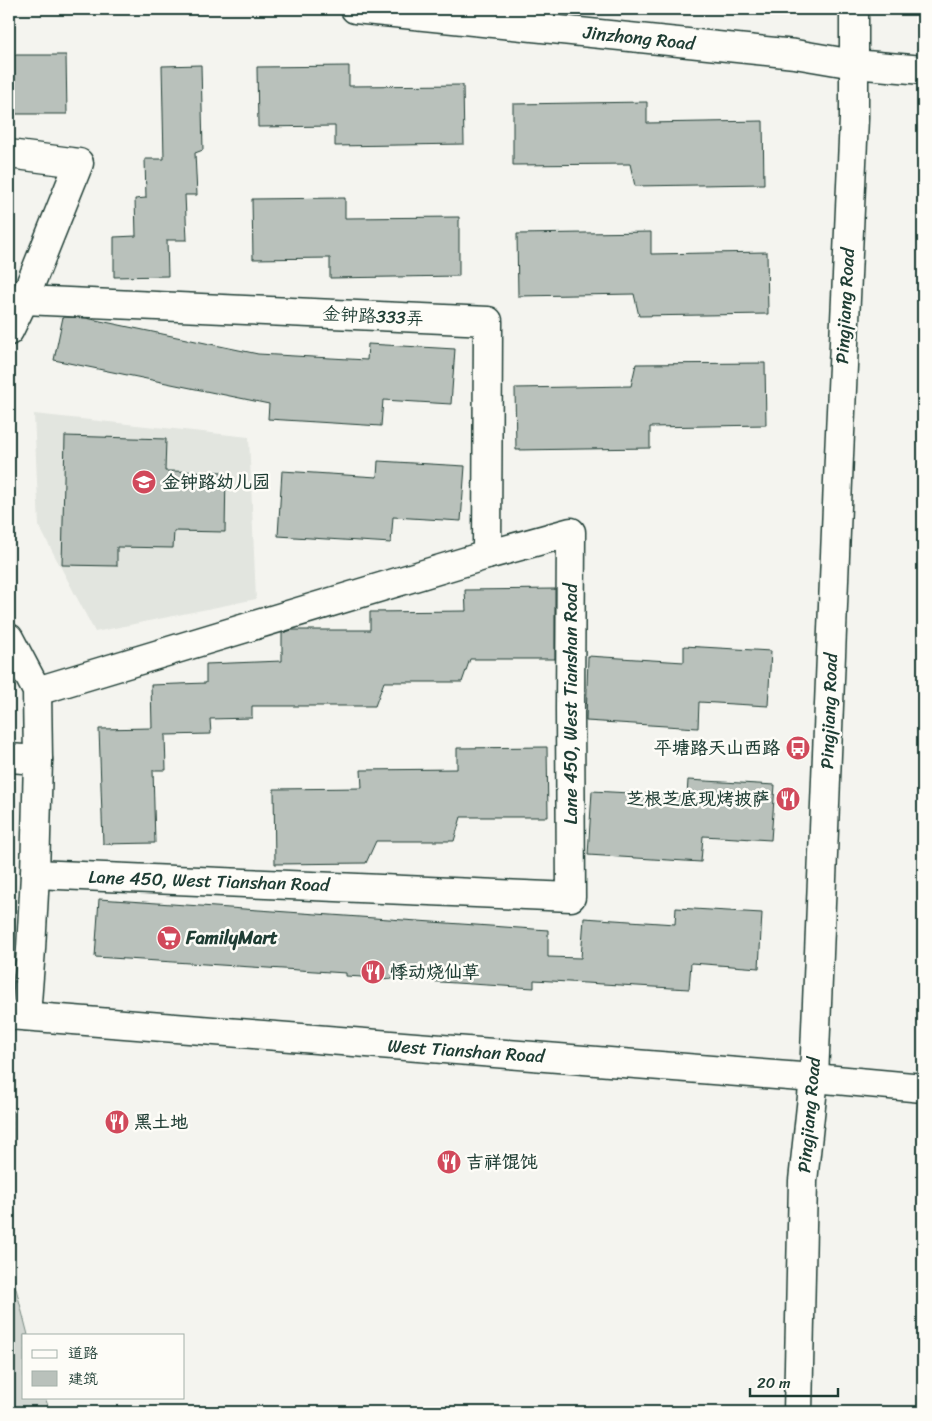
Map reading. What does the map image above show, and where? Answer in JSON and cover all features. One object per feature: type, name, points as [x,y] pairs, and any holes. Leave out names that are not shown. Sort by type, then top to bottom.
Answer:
[{"type":"street","name":"Jinzhong Road","points":[[355,9],[404,11],[795,54],[854,64],[923,70]]},
{"type":"street","name":"Pingjiang Road","points":[[798,1412],[803,1181],[814,1078],[853,128],[854,9]]},
{"type":"street","points":[[9,154],[80,163],[24,300],[9,331]]},
{"type":"street","name":"金钟路333弄","points":[[24,300],[488,321],[487,555]]},
{"type":"street","name":"Lane 450, West Tianshan Road","points":[[35,874],[571,897],[571,532],[487,555],[37,691]]},
{"type":"street","points":[[9,638],[37,691],[38,760],[32,949],[17,1016]]},
{"type":"street","points":[[9,758],[38,760]]},
{"type":"street","name":"West Tianshan Road","points":[[17,1016],[923,1088]]},
{"type":"shaded area","name":"金钟路幼儿园","points":[[34,414],[249,437],[256,599],[95,632],[39,526]]},
{"type":"shaded area","points":[[9,1111],[13,1111],[13,1277],[28,1334],[22,1334],[22,1398],[45,1398],[50,1412],[9,1412]]},
{"type":"building","points":[[9,55],[66,55],[67,114],[9,114]]},
{"type":"building","points":[[201,65],[203,150],[195,153],[197,195],[185,195],[187,240],[167,240],[168,276],[114,277],[114,237],[136,236],[135,199],[146,198],[145,159],[164,159],[162,66]]},
{"type":"building","points":[[349,66],[349,86],[463,85],[464,144],[335,146],[335,126],[258,127],[257,67]]},
{"type":"building","points":[[647,102],[647,123],[763,121],[764,184],[635,186],[630,164],[513,165],[513,104]]},
{"type":"building","points":[[345,198],[345,218],[459,217],[459,276],[330,278],[330,258],[253,259],[252,199]]},
{"type":"building","points":[[651,232],[651,254],[767,252],[768,314],[639,316],[634,294],[518,296],[517,234]]},
{"type":"building","points":[[63,317],[86,318],[258,354],[367,360],[368,344],[455,349],[451,404],[383,400],[381,426],[268,419],[269,404],[54,360]]},
{"type":"building","points":[[765,363],[766,425],[650,427],[650,448],[516,450],[515,388],[631,386],[636,364]]},
{"type":"building","points":[[65,436],[166,439],[165,471],[226,472],[225,532],[174,531],[173,548],[117,547],[117,566],[62,565]]},
{"type":"building","points":[[378,461],[465,466],[461,521],[393,517],[391,543],[278,536],[282,471],[377,477]]},
{"type":"building","points":[[555,589],[555,659],[470,659],[462,682],[384,682],[375,706],[252,706],[252,718],[210,719],[211,734],[165,735],[166,770],[153,770],[155,843],[103,844],[99,729],[152,728],[151,685],[206,683],[206,664],[282,661],[282,633],[292,630],[370,630],[370,612],[466,611],[465,590]]},
{"type":"building","points":[[684,646],[771,651],[768,706],[699,702],[698,728],[586,721],[588,656],[684,662]]},
{"type":"building","points":[[547,747],[548,817],[461,817],[454,841],[376,841],[366,863],[275,864],[274,789],[362,788],[361,770],[457,769],[457,748]]},
{"type":"building","points":[[688,780],[775,785],[771,840],[703,836],[701,862],[588,855],[592,791],[687,796]]},
{"type":"building","points":[[99,899],[548,930],[548,957],[581,958],[584,918],[675,924],[676,908],[762,913],[759,968],[691,963],[689,989],[534,980],[534,988],[346,976],[346,973],[95,957]]},
{"type":"place","name":"金钟路幼儿园","points":[[144,482]]},
{"type":"place","name":"平塘路天山西路","points":[[798,748]]},
{"type":"place","name":"芝根芝底现烤披萨","points":[[788,799]]},
{"type":"place","name":"FamilyMart","points":[[169,938]]},
{"type":"place","name":"悸动烧仙草","points":[[373,972]]},
{"type":"place","name":"黑土地","points":[[117,1122]]},
{"type":"place","name":"吉祥馄饨","points":[[449,1162]]}]
